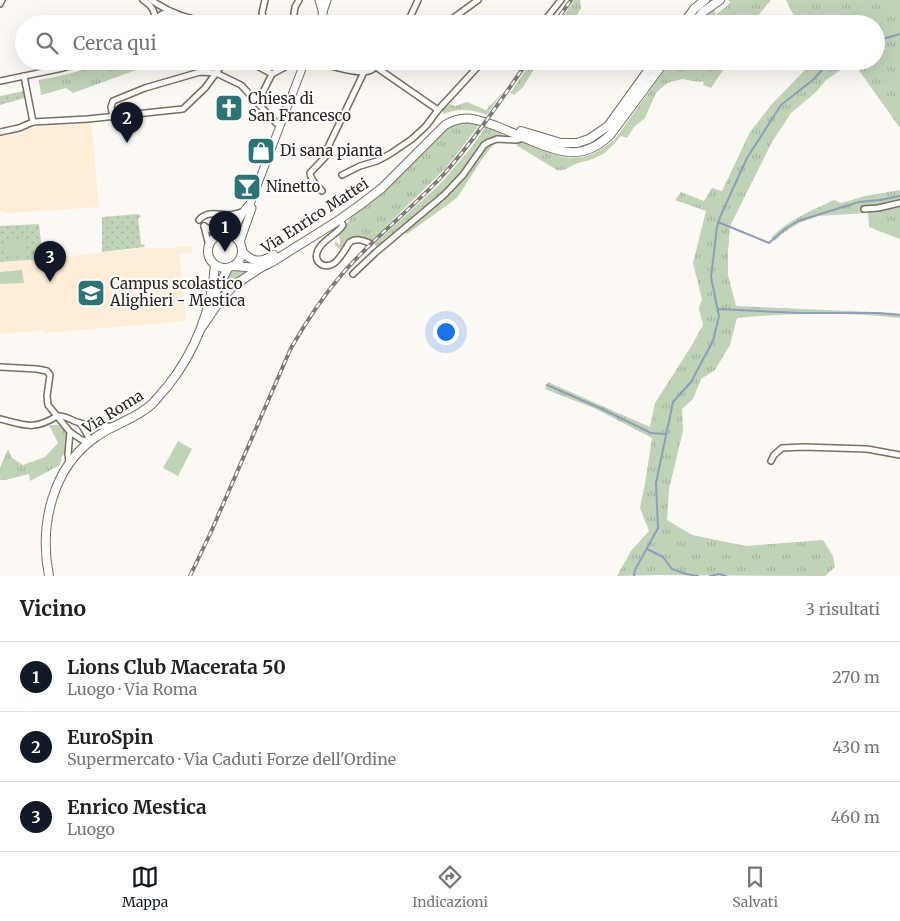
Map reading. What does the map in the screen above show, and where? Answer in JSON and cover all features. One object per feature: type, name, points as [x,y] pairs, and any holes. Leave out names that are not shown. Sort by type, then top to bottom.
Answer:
[{"type":"main road","points":[[319,0],[323,15]]},
{"type":"main road","points":[[323,15],[328,0]]},
{"type":"main road","points":[[690,15],[705,0]]},
{"type":"main road","points":[[700,15],[720,0]]},
{"type":"main road","points":[[229,235],[237,226],[246,206],[250,204],[301,70]]},
{"type":"main road","name":"Via Enrico Mattei","points":[[242,251],[250,259],[265,260],[345,211],[378,186],[441,122],[452,116],[467,114],[562,143],[577,143],[589,139],[608,126],[648,70]]},
{"type":"main road","name":"Via Enrico Mattei","points":[[230,267],[260,268],[340,220],[382,188],[440,129],[454,120],[473,118],[563,152],[581,152],[599,145],[610,135],[658,70]]},
{"type":"main road","points":[[242,251],[240,242],[252,208],[250,204]]},
{"type":"main road","points":[[209,246],[219,236],[229,235],[240,242]]},
{"type":"main road","name":"Via Roma","points":[[49,576],[45,530],[51,501],[57,486],[69,462],[89,442],[115,425],[143,412],[154,403],[177,374],[202,328],[210,304],[216,265],[209,256],[209,246]]},
{"type":"main road","name":"Via Roma","points":[[210,304],[230,267],[239,261],[242,251]]},
{"type":"main road","points":[[216,265],[222,268],[230,267]]},
{"type":"main road","points":[[202,328],[225,294],[233,286],[260,268]]},
{"type":"street","points":[[0,4],[2,0]]},
{"type":"street","points":[[143,0],[152,6],[153,15]]},
{"type":"street","points":[[150,0],[180,15]]},
{"type":"street","points":[[263,15],[265,0]]},
{"type":"street","points":[[294,15],[295,7],[299,0]]},
{"type":"street","points":[[410,15],[418,0]]},
{"type":"street","points":[[457,15],[478,0]]},
{"type":"street","points":[[549,15],[561,0]]},
{"type":"street","points":[[161,15],[172,12]]},
{"type":"street","points":[[0,81],[53,70]]},
{"type":"street","points":[[0,132],[19,128],[33,122],[113,117],[183,109],[205,88],[218,70]]},
{"type":"street","points":[[265,70],[272,74]]},
{"type":"street","points":[[255,101],[261,96],[272,74],[278,70]]},
{"type":"street","points":[[347,70],[364,72],[372,70]]},
{"type":"street","points":[[380,70],[438,110]]},
{"type":"street","points":[[342,175],[360,166],[377,161],[412,139],[426,126],[475,70]]},
{"type":"street","points":[[113,117],[111,107],[113,101],[145,88],[200,72],[216,73],[241,85],[280,125]]},
{"type":"street","points":[[322,191],[310,177],[310,173],[327,155],[328,147],[364,72]]},
{"type":"street","points":[[24,76],[33,122]]},
{"type":"street","points":[[353,274],[444,195],[463,175],[484,146],[497,139],[516,140],[522,136]]},
{"type":"street","points":[[864,209],[900,203]]},
{"type":"street","points":[[199,220],[204,215],[221,213],[228,215],[244,211]]},
{"type":"street","points":[[340,220],[343,225],[339,231],[323,243],[318,250],[316,256],[321,265],[334,264],[352,240],[360,240],[371,244],[375,253]]},
{"type":"street","points":[[209,246],[204,226],[219,236]]},
{"type":"street","points":[[0,367],[47,371],[50,375],[47,396],[48,405],[70,432],[89,442],[88,436],[81,424]]},
{"type":"street","points":[[0,419],[28,426],[36,426],[57,416],[65,416],[81,424],[115,425]]},
{"type":"street","points":[[69,462],[70,432]]},
{"type":"street","points":[[771,461],[774,455],[782,448],[867,450],[900,455]]},
{"type":"shaded area","points":[[91,123],[99,207],[7,213],[0,211],[0,136],[23,134],[23,129]]},
{"type":"shaded area","name":"Campus scolastico Alighieri - Mestica","points":[[191,246],[192,253],[179,254],[186,321],[45,333],[45,330],[0,334],[0,262],[143,248]]},
{"type":"green space","points":[[574,0],[580,0],[581,8],[577,15],[564,15]]},
{"type":"green space","points":[[728,0],[771,0],[758,15],[716,15],[731,2]]},
{"type":"green space","points":[[786,0],[900,0],[900,128],[859,70],[885,70],[885,15],[794,15]]},
{"type":"green space","points":[[714,9],[716,15],[706,15],[707,14]]},
{"type":"green space","points":[[83,70],[136,70],[73,93],[66,88],[41,95],[39,80]]},
{"type":"green space","points":[[526,70],[533,70],[523,87],[514,95],[510,93]]},
{"type":"green space","points":[[665,70],[723,70],[711,88],[703,85],[704,82],[682,79],[667,83],[656,93],[645,118],[634,127],[627,138],[621,136],[601,155],[565,169],[557,170],[516,145],[524,140],[560,156],[580,158],[591,154],[615,139]]},
{"type":"green space","points":[[805,70],[841,70],[826,80],[816,92],[791,113],[772,142],[730,226],[728,275],[736,306],[896,313],[900,314],[900,318],[818,314],[737,318],[730,345],[715,370],[701,379],[693,399],[682,409],[683,431],[669,489],[667,520],[692,535],[746,546],[823,540],[833,556],[835,567],[825,576],[617,576],[631,551],[649,531],[640,508],[652,438],[596,409],[545,389],[548,382],[650,427],[655,403],[703,325],[699,309],[702,299],[693,263],[706,211],[675,200],[681,192],[704,201],[712,188],[722,191],[750,132],[772,104]]},
{"type":"green space","points":[[24,91],[25,98],[0,105],[0,96]]},
{"type":"green space","points":[[503,92],[487,115],[465,110],[443,114],[443,110],[450,104],[455,106],[467,102],[486,110]]},
{"type":"green space","points":[[463,121],[480,124],[445,169],[371,241],[362,237],[349,238],[340,250],[335,245],[335,241],[340,245],[340,238],[338,237],[352,216],[367,206],[383,191],[447,126]]},
{"type":"green space","points":[[486,126],[504,133],[499,137],[489,140],[442,194],[377,248],[374,244],[440,184],[474,144]]},
{"type":"green space","points":[[496,142],[484,156],[457,198],[407,234],[403,232],[464,176],[483,149]]},
{"type":"green space","points":[[900,190],[900,239],[869,227],[868,213],[818,216],[799,223],[775,241],[771,238],[793,221],[834,200],[841,203],[865,196]]},
{"type":"green space","points":[[138,214],[141,216],[138,218],[141,244],[145,245],[144,247],[102,252],[102,217]]},
{"type":"green space","points":[[39,224],[43,259],[0,262],[0,226]]},
{"type":"green space","points":[[25,241],[26,254],[4,256],[3,243]]},
{"type":"green space","points":[[22,270],[24,283],[0,284],[0,272]]},
{"type":"green space","points":[[234,271],[249,272],[219,297],[227,275]]},
{"type":"green space","points":[[49,425],[63,425],[68,435],[65,453],[62,456],[60,465],[30,481],[29,474],[0,480],[0,468],[8,449],[12,458],[23,465],[45,457],[58,443]]},
{"type":"green space","points":[[178,441],[192,449],[178,476],[163,468]]},
{"type":"waterway","points":[[885,38],[900,34]]},
{"type":"waterway","points":[[634,576],[635,570],[658,528],[656,483],[673,402],[691,382],[713,341],[719,316],[711,277],[720,217],[747,158],[781,105],[814,79],[822,70]]},
{"type":"waterway","points":[[718,222],[769,243],[798,221],[859,202],[900,196]]},
{"type":"waterway","points":[[718,309],[900,315]]},
{"type":"waterway","points":[[547,385],[651,433],[666,434]]},
{"type":"waterway","points":[[647,549],[663,557],[672,569],[698,576]]},
{"type":"waterway","points":[[710,576],[719,574],[726,576]]},
{"type":"railway","points":[[560,15],[571,0]]},
{"type":"railway","points":[[190,576],[291,348],[309,319],[355,260],[444,174],[488,119],[522,70]]},
{"type":"place","name":"Chiesa di San Francesco","points":[[229,108]]},
{"type":"place","name":"EuroSpin","points":[[127,143]]},
{"type":"place","name":"Di sana pianta","points":[[261,151]]},
{"type":"place","name":"Ninetto","points":[[247,187]]},
{"type":"place","name":"Lions Club Macerata 50","points":[[225,252]]},
{"type":"place","name":"Enrico Mestica","points":[[50,282]]},
{"type":"place","name":"Campus scolastico Alighieri - Mestica","points":[[91,293]]}]
